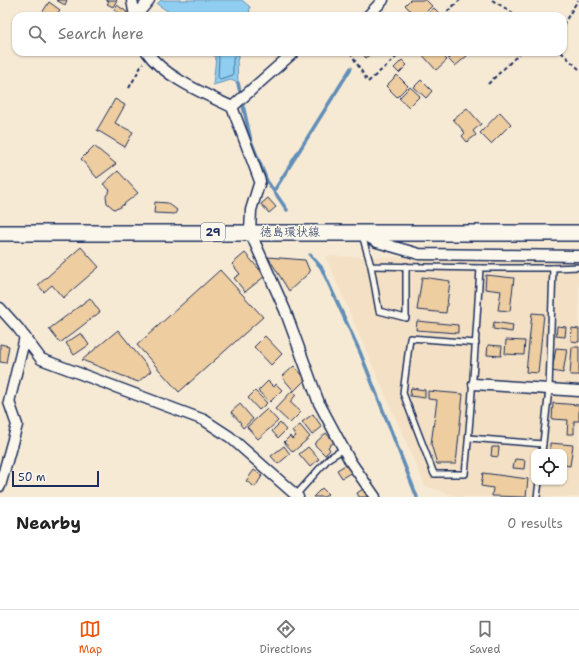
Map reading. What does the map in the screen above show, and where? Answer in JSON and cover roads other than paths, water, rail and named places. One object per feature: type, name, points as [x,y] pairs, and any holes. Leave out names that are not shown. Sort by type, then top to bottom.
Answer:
[{"type":"main road","name":"徳島環状線","points":[[0,234],[250,232],[579,233]]},
{"type":"street","points":[[132,0],[135,12]]},
{"type":"street","points":[[139,12],[149,0]]},
{"type":"street","points":[[372,12],[383,0]]},
{"type":"street","points":[[150,56],[166,70],[196,90],[232,107],[260,181],[251,210],[250,232],[285,310],[319,403],[344,449],[375,497]]},
{"type":"street","points":[[232,107],[289,56]]},
{"type":"street","points":[[361,233],[377,242],[419,254],[579,256]]},
{"type":"street","points":[[0,308],[25,337],[41,359],[204,420],[230,437],[297,496]]},
{"type":"street","points":[[0,486],[17,426],[9,402],[25,337]]},
{"type":"street","points":[[474,384],[579,391]]},
{"type":"lane","points":[[361,233],[371,266],[379,311],[406,318],[406,266]]},
{"type":"lane","points":[[371,266],[480,268],[579,267]]},
{"type":"lane","points":[[476,343],[410,338],[403,394],[434,474],[465,474],[474,384],[480,268]]},
{"type":"lane","points":[[542,449],[549,389],[553,268]]},
{"type":"lane","points":[[468,438],[543,444]]},
{"type":"lane","points":[[297,496],[329,458],[344,449]]},
{"type":"lane","points":[[537,497],[539,485]]},
{"type":"water","points":[[161,0],[242,0],[250,7],[249,12],[169,12],[157,4]]},
{"type":"water","points":[[215,56],[239,56],[237,61],[238,83],[231,80],[213,85],[216,57]]},
{"type":"waterway","points":[[274,191],[351,68]]},
{"type":"waterway","points":[[238,83],[251,141],[267,181],[287,210]]},
{"type":"waterway","points":[[310,255],[321,267],[360,352],[417,497]]}]
